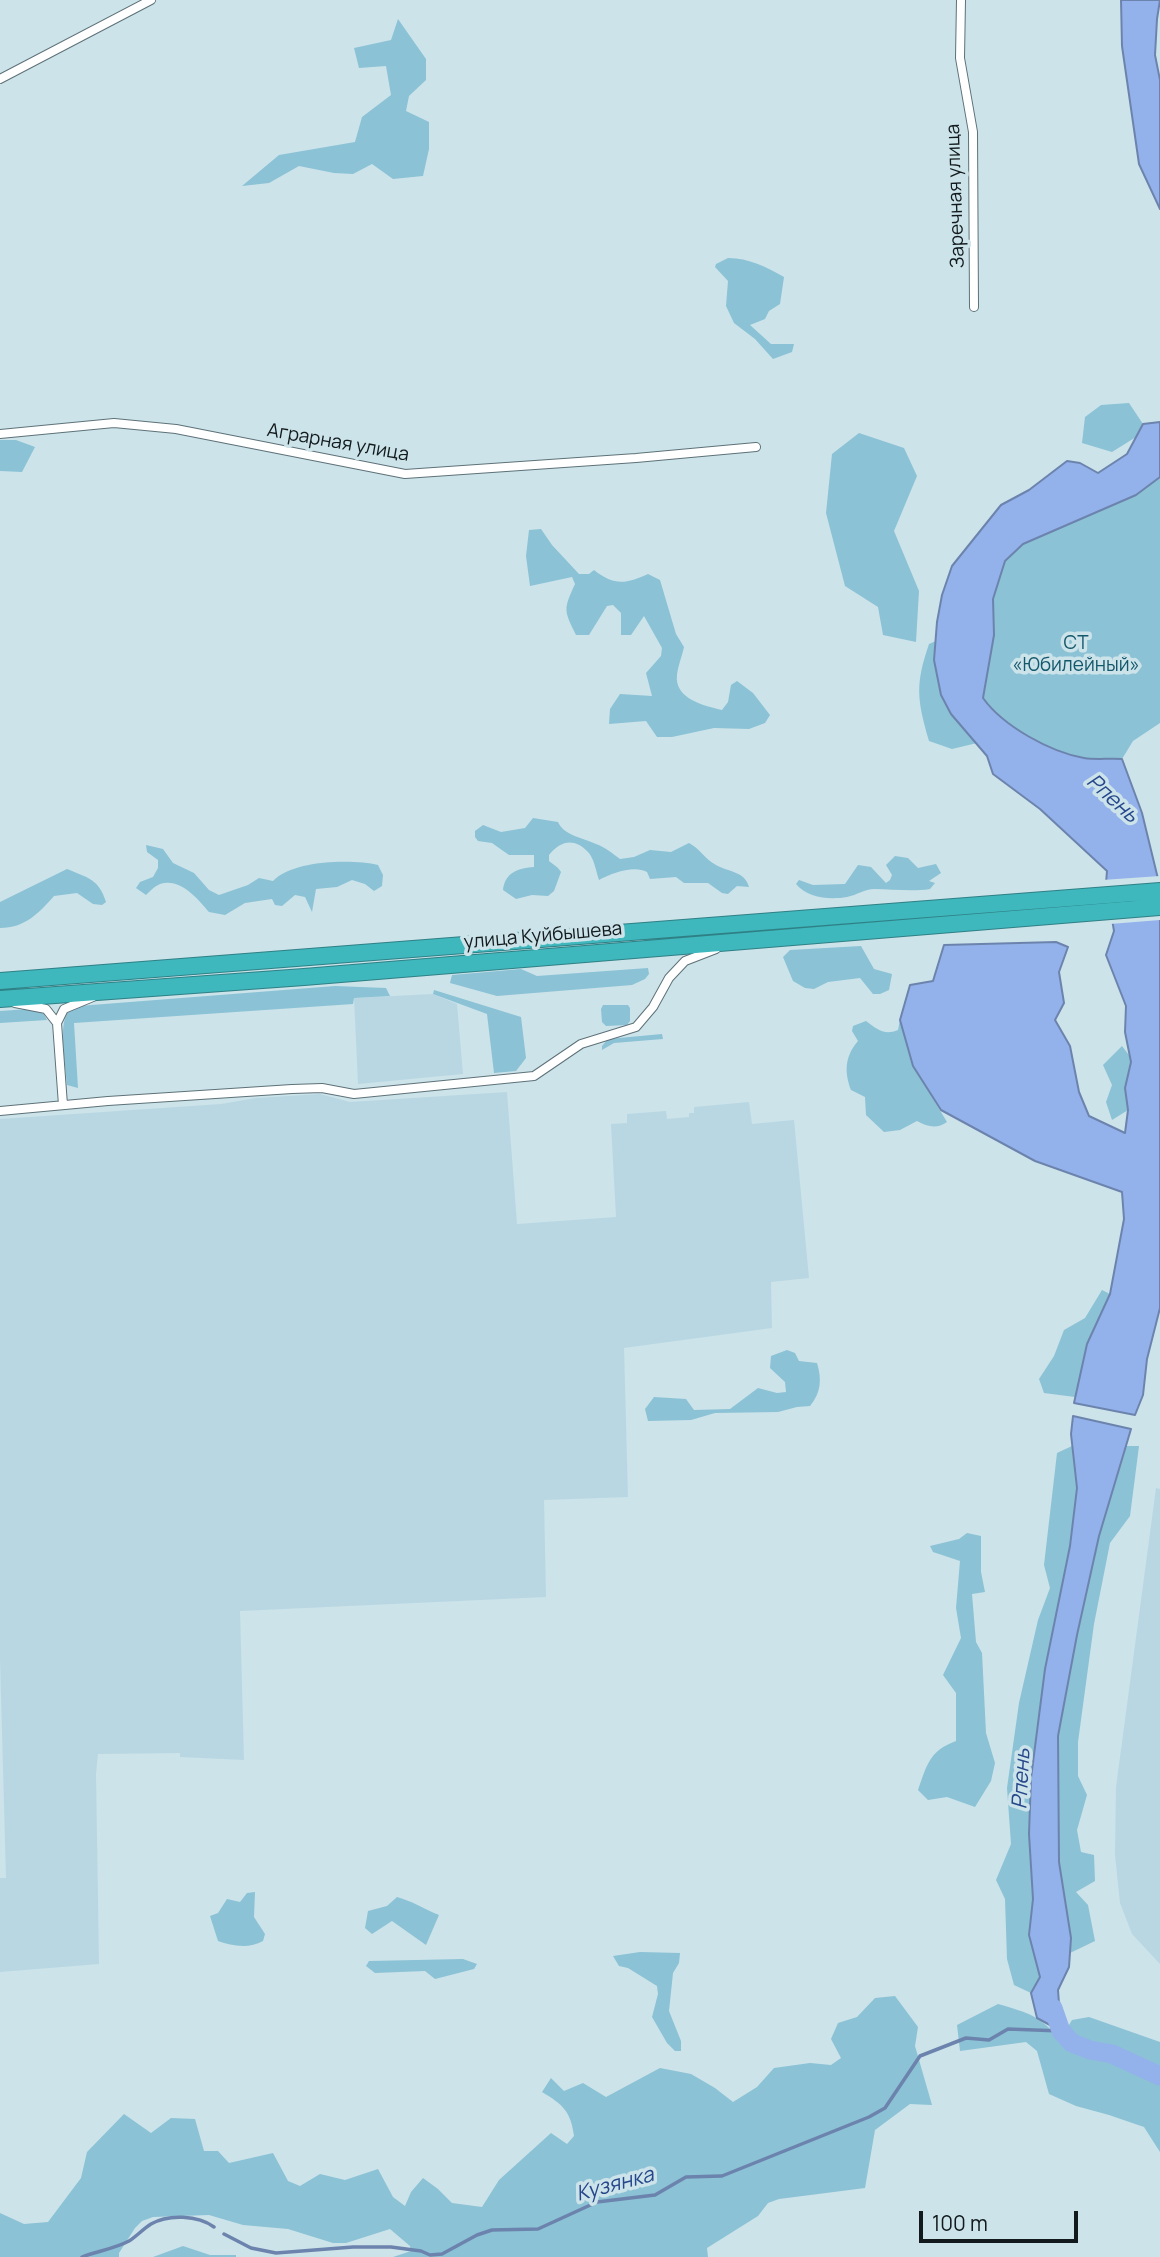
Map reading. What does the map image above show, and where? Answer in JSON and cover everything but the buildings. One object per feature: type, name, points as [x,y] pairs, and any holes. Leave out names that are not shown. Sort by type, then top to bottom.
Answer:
[{"type":"highway","points":[[1089,904],[1160,891]]},
{"type":"highway","points":[[1089,904],[1160,907]]},
{"type":"highway","name":"улица Куйбышева","points":[[0,1000],[762,940],[1089,904]]},
{"type":"highway","name":"улица Куйбышева","points":[[0,981],[1089,904]]},
{"type":"street","points":[[0,79],[152,0]]},
{"type":"street","name":"Заречная улица","points":[[961,0],[960,58],[973,132],[974,307]]},
{"type":"street","name":"Аграрная улица","points":[[0,434],[114,423],[176,429],[405,474],[756,447]]},
{"type":"street","points":[[0,1111],[165,1097],[322,1088],[354,1094],[534,1076],[580,1044],[636,1027],[653,1007],[664,985],[685,961],[710,950],[762,940]]},
{"type":"street","points":[[62,1105],[57,1023],[64,1009],[95,997],[136,988]]},
{"type":"street","points":[[0,1000],[46,1009],[57,1023]]},
{"type":"shaded area","points":[[433,994],[457,1004],[463,1074],[358,1084],[354,998]]},
{"type":"shaded area","points":[[507,1092],[517,1224],[616,1217],[611,1124],[627,1123],[627,1114],[666,1111],[667,1119],[689,1117],[689,1113],[694,1113],[694,1107],[749,1102],[752,1124],[794,1120],[809,1278],[771,1282],[772,1328],[624,1348],[628,1497],[544,1500],[546,1597],[240,1611],[244,1760],[180,1757],[180,1753],[98,1754],[99,1964],[0,1972],[0,1878],[6,1878],[0,1659],[0,1119],[221,1104],[256,1098],[320,1094],[350,1102]]},
{"type":"shaded area","points":[[1156,1488],[1160,1489],[1160,1964],[1132,1934],[1120,1903],[1115,1855],[1116,1787]]},
{"type":"green space","points":[[398,19],[426,59],[426,80],[409,96],[406,111],[429,122],[429,149],[423,176],[393,179],[372,164],[353,174],[299,166],[269,183],[242,186],[279,155],[355,142],[362,117],[391,95],[386,66],[359,68],[354,48],[391,40]]},
{"type":"green space","points":[[728,258],[750,261],[784,277],[780,304],[769,311],[765,319],[750,325],[771,344],[794,344],[792,352],[773,359],[755,339],[734,323],[726,306],[728,281],[715,267]]},
{"type":"green space","points":[[1129,403],[1143,424],[1136,437],[1112,452],[1082,443],[1085,417],[1101,405]]},
{"type":"green space","points":[[859,433],[904,448],[917,476],[894,531],[919,591],[916,642],[883,635],[878,607],[845,586],[826,513],[832,454]]},
{"type":"green space","points":[[0,440],[16,440],[35,447],[22,472],[0,471]]},
{"type":"green space","name":"СТ «Юбилейный»","points":[[1160,477],[1160,723],[1133,741],[1122,759],[1093,759],[1071,755],[1043,744],[1015,728],[983,698],[994,635],[993,599],[1005,561],[1023,544],[1136,495]]},
{"type":"green space","points":[[541,529],[579,574],[589,574],[594,570],[608,579],[620,582],[648,574],[660,580],[676,634],[684,647],[677,675],[680,690],[692,700],[722,710],[728,702],[731,685],[737,681],[753,693],[770,715],[765,723],[749,729],[714,728],[672,737],[657,737],[646,721],[609,724],[610,709],[620,694],[652,696],[646,673],[661,656],[662,648],[644,616],[631,635],[621,635],[621,613],[613,605],[607,606],[589,635],[576,635],[566,610],[575,584],[572,577],[530,586],[526,556],[529,530]]},
{"type":"green space","points":[[936,641],[934,660],[971,736],[977,743],[952,749],[929,741],[919,692],[921,671],[929,644]]},
{"type":"green space","points":[[533,818],[558,822],[569,834],[603,847],[620,859],[634,857],[650,850],[671,852],[689,843],[712,863],[740,875],[749,887],[737,886],[728,894],[708,883],[684,883],[676,877],[650,879],[647,872],[636,869],[599,880],[588,852],[578,844],[567,843],[549,855],[549,861],[561,872],[554,891],[548,896],[532,895],[516,899],[503,890],[504,884],[514,872],[534,867],[534,855],[509,855],[492,843],[478,841],[475,831],[483,825],[501,832],[525,828]]},
{"type":"green space","points":[[146,845],[163,849],[173,863],[194,873],[209,890],[219,895],[248,885],[259,878],[273,881],[294,869],[339,862],[378,865],[383,875],[382,886],[374,891],[365,884],[352,880],[337,887],[316,889],[312,912],[305,897],[295,895],[282,906],[275,905],[272,899],[245,903],[225,915],[209,912],[188,890],[175,884],[160,884],[146,895],[136,888],[140,882],[153,877],[158,868],[158,860],[147,852]]},
{"type":"green space","points":[[895,856],[908,858],[918,868],[936,864],[941,873],[929,881],[935,883],[930,889],[871,889],[840,898],[812,895],[796,884],[799,880],[813,885],[845,884],[858,865],[871,867],[886,883],[892,875],[886,865]]},
{"type":"green space","points":[[67,869],[96,884],[106,902],[102,905],[93,904],[77,893],[54,896],[37,914],[24,922],[0,928],[0,902]]},
{"type":"green space","points":[[861,946],[874,969],[892,974],[889,990],[873,994],[860,978],[828,982],[814,989],[805,988],[793,981],[783,957],[790,950]]},
{"type":"green space","points":[[648,968],[649,974],[645,979],[632,985],[497,996],[450,983],[452,975],[521,969],[537,976]]},
{"type":"green space","points":[[335,986],[386,988],[390,996],[354,998],[353,1004],[74,1023],[78,1088],[67,1085],[64,1022],[68,1012],[79,1006]]},
{"type":"green space","points":[[434,990],[521,1017],[526,1058],[516,1071],[494,1073],[487,1014],[433,994]]},
{"type":"green space","points":[[603,1005],[628,1005],[630,1021],[627,1025],[606,1026],[602,1022]]},
{"type":"green space","points":[[30,1009],[44,1014],[47,1020],[0,1023],[0,1011]]},
{"type":"green space","points":[[900,1020],[913,1066],[947,1122],[940,1126],[925,1125],[917,1121],[900,1130],[884,1132],[866,1115],[865,1097],[851,1090],[847,1064],[850,1052],[858,1041],[852,1031],[853,1026],[866,1021],[881,1031],[889,1032],[898,1030]]},
{"type":"green space","points":[[662,1034],[663,1039],[614,1043],[602,1050],[608,1039]]},
{"type":"green space","points":[[1122,1046],[1132,1059],[1125,1088],[1128,1110],[1112,1120],[1106,1102],[1112,1085],[1103,1065]]},
{"type":"green space","points":[[1102,1290],[1110,1294],[1087,1344],[1075,1397],[1044,1393],[1039,1379],[1054,1356],[1064,1330],[1085,1318]]},
{"type":"green space","points":[[787,1350],[795,1353],[799,1361],[817,1363],[820,1386],[810,1406],[778,1412],[715,1413],[691,1420],[648,1421],[645,1409],[654,1397],[686,1399],[694,1410],[730,1409],[758,1388],[777,1393],[786,1392],[785,1382],[770,1368],[771,1356]]},
{"type":"green space","points":[[1072,1446],[1077,1488],[1070,1545],[1045,1669],[1031,1778],[1029,1834],[1033,1899],[1029,1935],[1040,1977],[1031,1993],[1014,1985],[1007,1959],[1005,1899],[996,1880],[1011,1844],[1007,1788],[1019,1703],[1038,1620],[1050,1588],[1044,1565],[1057,1453]]},
{"type":"green space","points":[[1126,1446],[1139,1446],[1130,1516],[1110,1543],[1094,1624],[1078,1742],[1078,1776],[1087,1795],[1077,1830],[1081,1852],[1094,1855],[1095,1881],[1076,1892],[1088,1905],[1095,1941],[1070,1953],[1071,1938],[1059,1862],[1058,1736],[1099,1536]]},
{"type":"green space","points":[[967,1533],[981,1536],[981,1572],[985,1592],[972,1594],[976,1642],[982,1653],[986,1733],[995,1763],[991,1781],[975,1807],[947,1797],[928,1800],[918,1790],[934,1754],[956,1741],[956,1693],[943,1675],[961,1638],[956,1608],[960,1561],[933,1552],[930,1546],[959,1539]]},
{"type":"green space","points":[[255,1892],[254,1917],[265,1934],[263,1941],[241,1946],[218,1941],[210,1916],[218,1913],[227,1899],[240,1902],[247,1893]]},
{"type":"green space","points":[[397,1897],[439,1915],[426,1945],[392,1921],[372,1934],[365,1928],[368,1911],[387,1906]]},
{"type":"green space","points":[[640,1952],[680,1953],[679,1963],[673,1973],[669,2011],[681,2041],[681,2051],[675,2051],[667,2043],[652,2017],[658,1994],[657,1986],[628,1968],[619,1966],[613,1956]]},
{"type":"green space","points":[[463,1959],[477,1964],[474,1969],[435,1979],[425,1971],[375,1973],[366,1966],[369,1961]]},
{"type":"green space","points":[[895,1996],[918,2027],[915,2046],[932,2105],[910,2104],[875,2130],[865,2188],[779,2199],[768,2203],[758,2216],[707,2248],[708,2257],[393,2257],[411,2251],[410,2246],[390,2229],[346,2243],[333,2243],[288,2229],[243,2225],[209,2215],[153,2217],[142,2221],[119,2253],[119,2257],[0,2257],[0,2213],[24,2224],[48,2222],[81,2178],[87,2152],[124,2114],[151,2133],[171,2118],[195,2119],[204,2151],[218,2151],[229,2163],[273,2153],[288,2181],[300,2186],[320,2174],[345,2180],[378,2169],[393,2197],[405,2206],[411,2192],[423,2178],[452,2203],[482,2207],[499,2180],[551,2133],[567,2144],[574,2136],[568,2114],[555,2100],[542,2092],[551,2078],[564,2091],[583,2083],[606,2097],[660,2068],[691,2074],[733,2102],[757,2087],[774,2068],[810,2063],[831,2065],[841,2058],[831,2039],[838,2023],[857,2017],[875,1998]]},
{"type":"green space","points":[[998,2004],[1033,2016],[1060,2040],[1072,2020],[1089,2017],[1160,2042],[1160,2152],[1144,2127],[1076,2106],[1049,2094],[1037,2051],[1026,2042],[960,2051],[957,2025]]},
{"type":"green space","points":[[183,2246],[210,2255],[236,2257],[153,2257]]},
{"type":"water","points":[[1121,0],[1160,0],[1155,55],[1160,80],[1160,209],[1139,164],[1122,46]]},
{"type":"water","points":[[1160,422],[1160,477],[1136,495],[1023,544],[1005,561],[993,599],[994,635],[983,698],[1002,718],[1042,744],[1084,758],[1122,759],[1142,813],[1160,887],[1160,1308],[1147,1359],[1143,1395],[1135,1415],[1074,1403],[1087,1344],[1110,1294],[1124,1219],[1122,1192],[1035,1161],[941,1110],[913,1066],[900,1020],[910,985],[933,981],[944,945],[1056,942],[1068,947],[1059,972],[1064,1003],[1055,1020],[1070,1046],[1079,1092],[1089,1116],[1125,1133],[1128,1110],[1125,1088],[1131,1062],[1125,1032],[1126,1006],[1106,955],[1114,931],[1106,883],[1107,871],[1040,809],[993,774],[987,756],[951,714],[941,695],[934,660],[942,595],[952,566],[1001,505],[1029,490],[1067,461],[1080,463],[1098,473],[1127,454],[1143,424]]},
{"type":"water","points":[[1073,1416],[1131,1429],[1099,1536],[1058,1736],[1059,1862],[1071,1938],[1069,1967],[1058,1990],[1061,2031],[1037,2018],[1031,1993],[1040,1977],[1029,1935],[1033,1899],[1029,1834],[1031,1778],[1045,1669],[1070,1546],[1077,1488],[1071,1434]]},
{"type":"pier","points":[[1160,876],[1160,920],[1110,924],[1102,880]]},
{"type":"waterway","name":"Рпень","points":[[1053,2008],[1061,2031],[1072,2043],[1112,2054],[1160,2076]]},
{"type":"waterway","name":"Кузянка","points":[[224,2234],[251,2248],[276,2253],[391,2247],[421,2251],[430,2255],[442,2254],[492,2230],[538,2229],[597,2202],[655,2195],[686,2177],[722,2176],[869,2117],[885,2108],[920,2056],[966,2038],[989,2040],[1008,2029],[1061,2031]]},
{"type":"waterway","name":"Кузянка","points":[[82,2257],[123,2244],[151,2224],[174,2217],[192,2218],[214,2227]]}]
